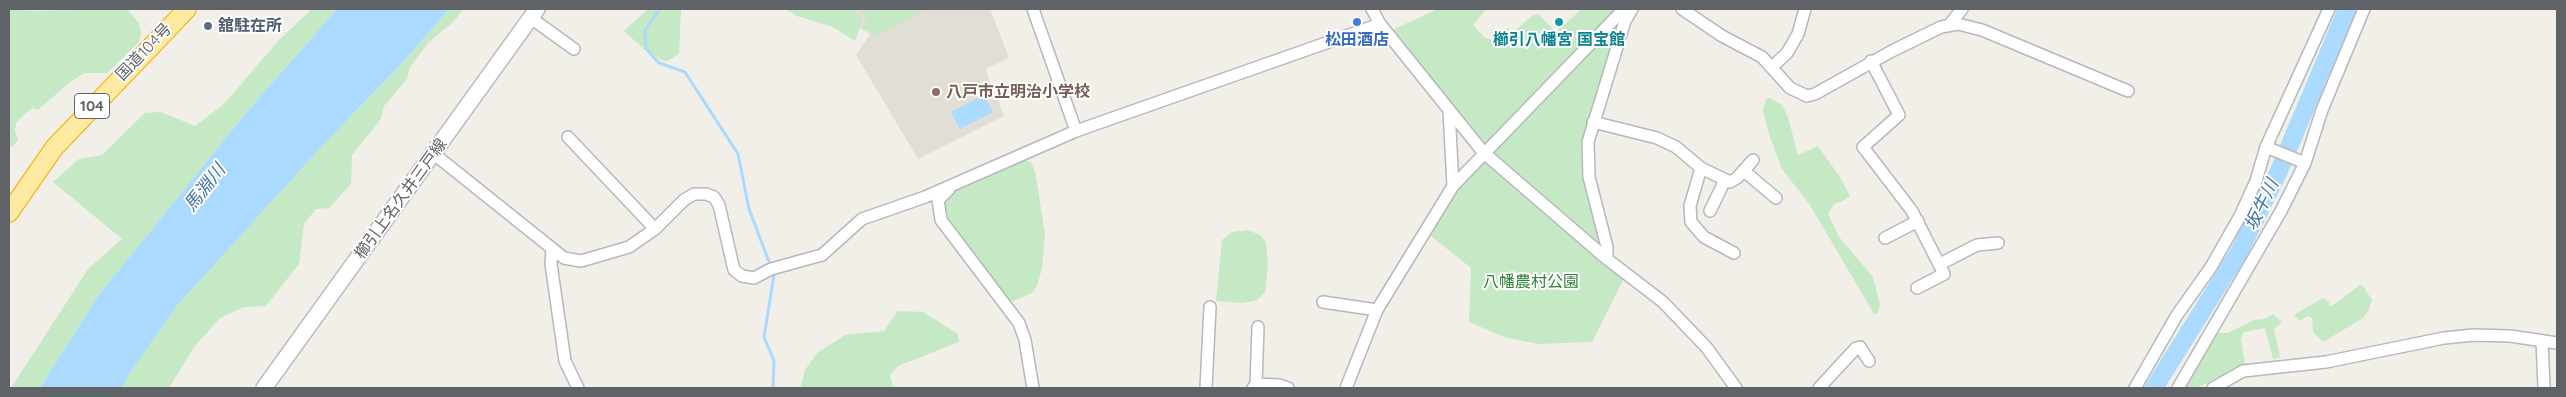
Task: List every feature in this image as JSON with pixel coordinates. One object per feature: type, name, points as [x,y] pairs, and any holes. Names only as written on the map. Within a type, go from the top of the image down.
[{"type":"highway","name":"国道104号","points":[[9,213],[54,148],[187,9]]},
{"type":"main road","name":"櫛引上名久井三戸線","points":[[264,388],[534,13]]},
{"type":"street","points":[[1033,9],[1076,131]]},
{"type":"street","points":[[1372,9],[1380,24],[1484,152],[1607,259],[1663,302],[1708,348],[1736,388]]},
{"type":"street","points":[[1346,388],[1377,310],[1453,186],[1624,9]]},
{"type":"street","points":[[1607,259],[1607,247],[1589,177],[1588,142],[1592,122],[1624,21],[1632,9]]},
{"type":"street","points":[[1682,9],[1722,36],[1762,57],[1790,88],[1807,96],[1815,94],[1871,62],[1950,24],[1962,9]]},
{"type":"street","points":[[1772,67],[1787,54],[1798,34],[1805,9]]},
{"type":"street","points":[[2135,388],[2177,315],[2211,267],[2240,216],[2329,9]]},
{"type":"street","points":[[2178,388],[2281,211],[2364,9]]},
{"type":"street","points":[[534,13],[574,49]]},
{"type":"street","points":[[434,154],[564,258],[581,261],[630,247],[655,229],[684,200],[694,194],[706,194],[714,197],[720,205],[734,270],[742,276],[754,278],[772,269],[822,254],[862,218],[954,184],[1076,131],[1380,24]]},
{"type":"street","points":[[1950,24],[1982,30],[2128,91]]},
{"type":"street","points":[[1871,62],[1900,115],[1863,147],[1918,221],[1944,274],[1917,288]]},
{"type":"street","points":[[1449,111],[1453,186]]},
{"type":"street","points":[[1592,122],[1657,138],[1676,147],[1701,168],[1725,180],[1734,181],[1753,160]]},
{"type":"street","points":[[568,137],[655,229]]},
{"type":"street","points":[[2270,148],[2301,161]]},
{"type":"street","points":[[1701,168],[1690,206],[1691,222],[1704,236],[1734,253]]},
{"type":"street","points":[[1744,171],[1776,198]]},
{"type":"street","points":[[1710,210],[1725,180]]},
{"type":"street","points":[[954,184],[938,200],[941,220],[1020,323],[1025,340],[1033,388]]},
{"type":"street","points":[[1885,238],[1918,221]]},
{"type":"street","points":[[1940,264],[1977,245],[1998,243]]},
{"type":"street","points":[[552,249],[551,264],[565,361],[578,388]]},
{"type":"street","points":[[1323,302],[1377,310]]},
{"type":"street","points":[[1206,388],[1210,307]]},
{"type":"street","points":[[1258,328],[1254,386],[1280,385],[1288,388]]},
{"type":"street","points":[[2213,388],[2244,371],[2326,362],[2444,338],[2473,335],[2557,343]]},
{"type":"street","points":[[2542,341],[2544,388]]},
{"type":"street","points":[[1819,388],[1856,348],[1860,348],[1868,361]]},
{"type":"shaded area","name":"八戸市立明治小学校","points":[[854,9],[990,9],[1009,58],[985,69],[1004,116],[918,159],[856,55],[870,34],[860,28],[863,18]]},
{"type":"green space","points":[[9,9],[32,11],[127,9],[139,23],[141,33],[139,42],[107,73],[84,73],[69,83],[38,110],[33,108],[27,112],[16,123],[15,131],[18,140],[12,147],[9,146]]},
{"type":"green space","points":[[312,9],[337,9],[246,113],[98,296],[40,388],[11,388],[88,269],[122,239],[53,182],[79,159],[102,155],[145,113],[161,112],[195,126],[224,104],[279,40]]},
{"type":"green space","points":[[449,9],[464,9],[452,23],[428,43],[410,67],[407,79],[384,106],[381,119],[352,155],[351,184],[329,208],[316,209],[304,224],[299,264],[266,306],[244,307],[220,318],[194,347],[169,388],[121,388],[176,307],[323,145],[403,62]]},
{"type":"green space","points":[[648,9],[681,9],[679,54],[667,61],[661,60],[646,51],[624,31]]},
{"type":"green space","points":[[785,9],[854,9],[863,18],[855,41],[833,27],[797,16]]},
{"type":"green space","points":[[859,9],[926,9],[878,36],[862,28],[867,18]]},
{"type":"green space","points":[[1438,9],[1486,9],[1473,25],[1485,38],[1493,40],[1507,29],[1515,31],[1533,15],[1538,14],[1556,32],[1582,9],[1630,9],[1581,146],[1583,180],[1601,242],[1593,240],[1494,157],[1392,30]]},
{"type":"green space","points":[[1770,98],[1782,105],[1788,117],[1798,155],[1818,146],[1840,177],[1850,196],[1834,204],[1828,214],[1839,237],[1873,277],[1880,305],[1877,314],[1874,314],[1810,205],[1782,169],[1763,111],[1766,99]]},
{"type":"green space","points":[[1025,160],[1031,162],[1035,171],[1045,234],[1042,268],[1037,286],[1032,293],[1011,302],[950,222],[943,205],[955,191]]},
{"type":"green space","name":"八幡農村公園","points":[[1485,160],[1624,278],[1592,342],[1538,344],[1504,337],[1469,322],[1471,268],[1431,236],[1454,194]]},
{"type":"green space","points":[[1248,230],[1260,235],[1266,242],[1268,265],[1265,292],[1257,300],[1243,303],[1216,301],[1222,240],[1232,232]]},
{"type":"green space","points":[[2360,285],[2363,286],[2372,300],[2369,310],[2363,318],[2323,342],[2313,332],[2312,318],[2307,316],[2300,321],[2294,315],[2323,298],[2329,301],[2329,306],[2333,305]]},
{"type":"green space","points":[[898,311],[923,312],[958,334],[959,342],[898,366],[890,375],[893,388],[800,388],[805,370],[817,353],[845,335],[884,331]]},
{"type":"green space","points":[[2273,314],[2282,322],[2274,329],[2280,357],[2273,359],[2265,328],[2244,332],[2241,339],[2245,364],[2197,388],[2185,388],[2214,336],[2218,333],[2228,333],[2254,320],[2264,319]]},
{"type":"water","name":"馬淵川","points":[[337,9],[449,9],[403,62],[323,145],[176,307],[121,388],[40,388],[98,296],[246,113]]},
{"type":"water","points":[[984,95],[993,112],[960,129],[951,112]]},
{"type":"waterway","points":[[660,9],[645,30],[646,49],[659,63],[685,72],[738,154],[749,209],[774,275],[764,337],[774,361],[773,388]]},
{"type":"waterway","name":"坂牛川","points":[[2154,388],[2239,252],[2279,171],[2347,9]]},
{"type":"place","name":"松田酒店","points":[[1357,22]]},
{"type":"place","name":"櫛引八幡宮 国宝館","points":[[1559,22]]},
{"type":"place","name":"舘駐在所","points":[[208,26]]},
{"type":"place","name":"八戸市立明治小学校","points":[[936,92]]}]
